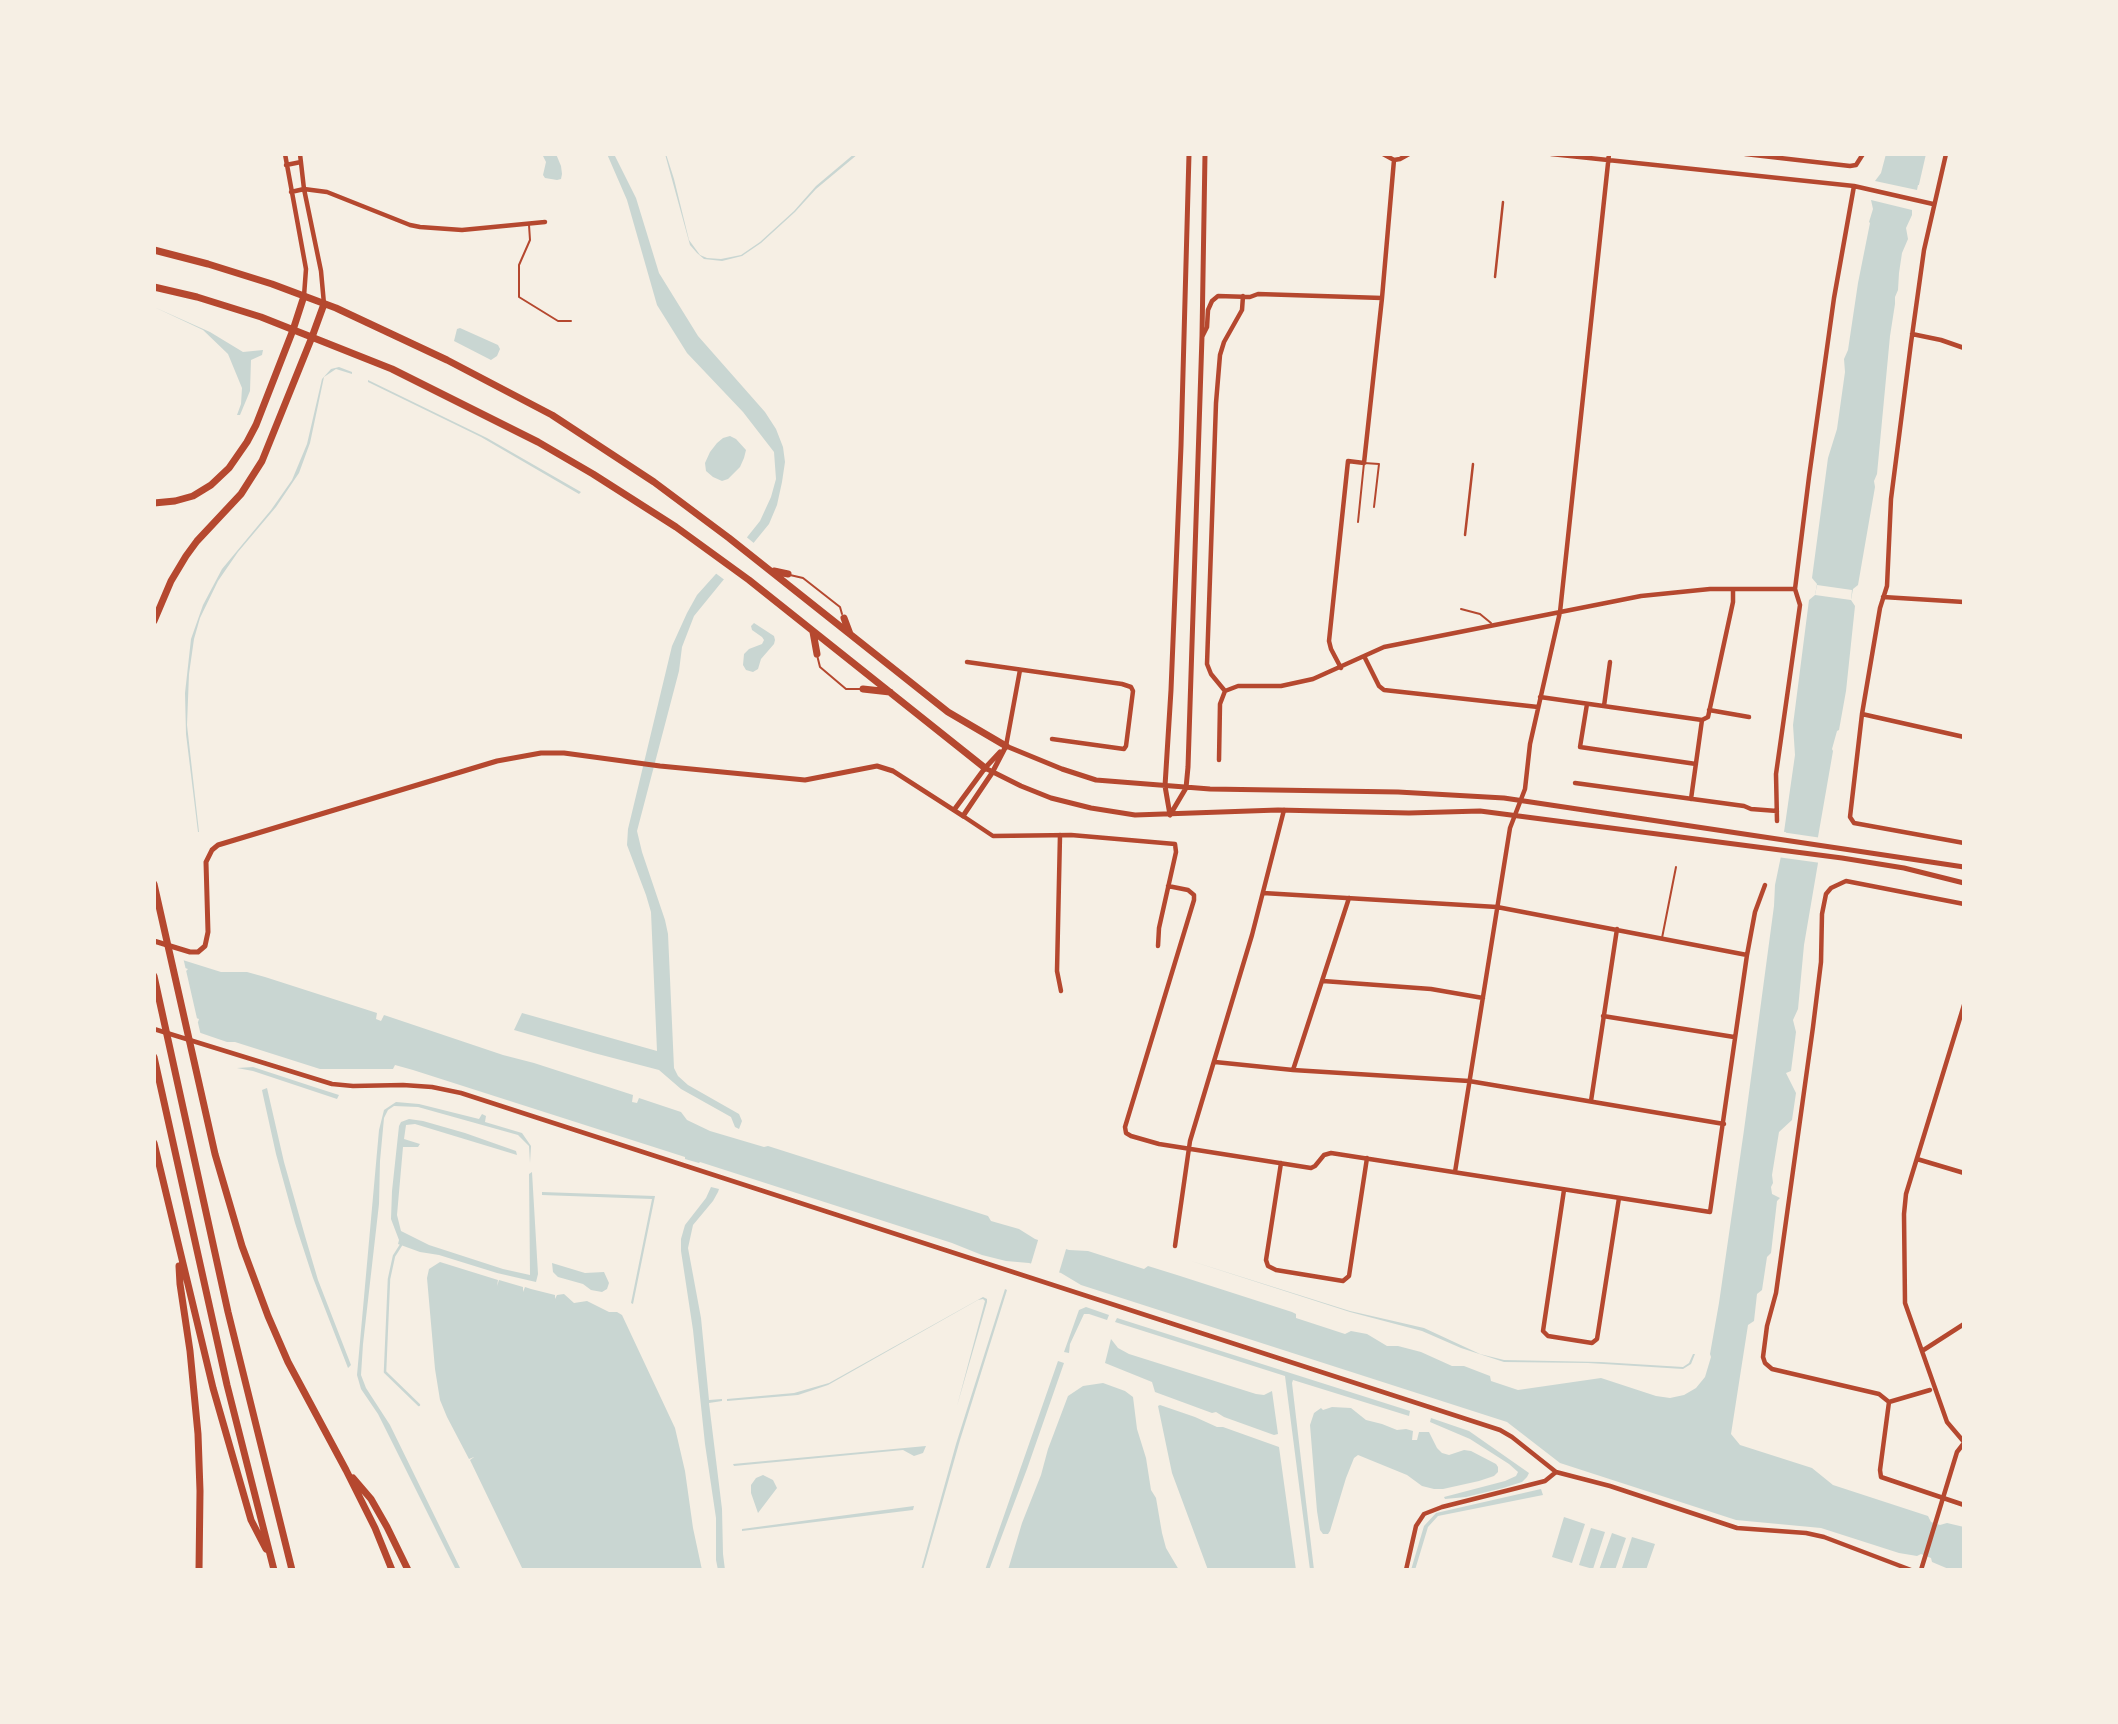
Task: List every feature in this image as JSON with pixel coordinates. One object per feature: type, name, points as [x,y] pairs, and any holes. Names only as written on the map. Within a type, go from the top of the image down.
[{"type":"highway","points":[[154,250],[208,264],[324,304],[447,360],[522,398],[608,450],[654,482],[729,538],[948,712],[1006,746]]},
{"type":"highway","points":[[154,287],[248,313],[312,337],[421,383],[538,442],[593,474],[715,555],[985,768]]},
{"type":"highway","points":[[154,503],[175,501],[193,495],[211,485],[229,468],[256,425],[304,296]]},
{"type":"highway","points":[[154,621],[168,587],[186,556],[241,494],[262,461],[324,304]]},
{"type":"highway","points":[[769,570],[788,574]]},
{"type":"highway","points":[[844,618],[850,634]]},
{"type":"highway","points":[[813,631],[817,654]]},
{"type":"highway","points":[[863,689],[890,692]]},
{"type":"highway","points":[[154,884],[215,1154],[242,1246],[288,1362],[346,1470],[375,1528],[392,1570]]},
{"type":"highway","points":[[154,976],[228,1312],[292,1570]]},
{"type":"highway","points":[[154,1057],[226,1385],[274,1570]]},
{"type":"highway","points":[[154,1143],[213,1388],[251,1520],[271,1558]]},
{"type":"highway","points":[[179,1252],[180,1284],[198,1434],[199,1570]]},
{"type":"highway","points":[[346,1470],[371,1499],[408,1570]]},
{"type":"main road","points":[[1170,815],[1165,786],[1181,446],[1189,154]]},
{"type":"main road","points":[[1170,815],[1186,788],[1202,336],[1205,154]]},
{"type":"main road","points":[[1006,746],[1062,769],[1096,779],[1186,788],[1398,792],[1520,800],[1964,867]]},
{"type":"main road","points":[[954,810],[985,768],[1006,746]]},
{"type":"main road","points":[[154,941],[190,952],[205,946],[208,932],[206,862],[212,850],[228,840],[485,764],[520,756],[564,753],[660,766],[805,780],[877,766],[893,771],[963,816],[992,773],[1006,746]]},
{"type":"main road","points":[[985,768],[1051,798],[1135,815],[1284,810],[1409,813],[1480,811],[1842,858],[1904,868],[1964,883]]},
{"type":"street","points":[[285,154],[306,269],[304,296]]},
{"type":"street","points":[[300,154],[304,189],[321,271],[324,304]]},
{"type":"street","points":[[1383,154],[1394,160],[1409,154]]},
{"type":"street","points":[[1552,154],[1609,157],[1854,186],[1933,204]]},
{"type":"street","points":[[1745,154],[1850,166],[1856,165],[1863,154]]},
{"type":"street","points":[[1946,154],[1924,250],[1891,499],[1887,586],[1862,714],[1850,817],[1854,823],[1964,844]]},
{"type":"street","points":[[1455,1172],[1510,828],[1526,783],[1530,746],[1560,612],[1609,157]]},
{"type":"street","points":[[1341,668],[1329,641],[1348,461],[1364,463],[1394,160]]},
{"type":"street","points":[[286,165],[301,162]]},
{"type":"street","points":[[1777,821],[1776,774],[1800,605],[1796,589],[1833,298],[1854,186]]},
{"type":"street","points":[[291,192],[304,189],[327,192],[421,227],[462,230],[545,222]]},
{"type":"street","points":[[1495,277],[1503,202]]},
{"type":"street","points":[[1202,336],[1207,327],[1208,310],[1218,296],[1250,297],[1258,294],[1382,298]]},
{"type":"street","points":[[1225,691],[1216,682],[1207,664],[1216,403],[1220,355],[1224,342],[1242,310],[1243,296]]},
{"type":"street","points":[[1912,334],[1964,348]]},
{"type":"street","points":[[1465,534],[1473,464]]},
{"type":"street","points":[[1219,760],[1220,704],[1225,691],[1238,685],[1292,684],[1341,668],[1384,647],[1641,596],[1733,589],[1796,589]]},
{"type":"street","points":[[1540,697],[1702,720],[1708,717],[1731,613],[1733,589]]},
{"type":"street","points":[[1883,597],[1964,602]]},
{"type":"street","points":[[1364,656],[1378,686],[1384,690],[1538,707]]},
{"type":"street","points":[[967,662],[1131,687],[1133,691],[1124,749],[1052,739]]},
{"type":"street","points":[[1604,706],[1610,662]]},
{"type":"street","points":[[1006,746],[1020,670]]},
{"type":"street","points":[[1587,704],[1580,747],[1696,764]]},
{"type":"street","points":[[1710,710],[1749,717]]},
{"type":"street","points":[[1862,714],[1964,737]]},
{"type":"street","points":[[1691,799],[1702,720]]},
{"type":"street","points":[[1575,783],[1777,811]]},
{"type":"street","points":[[1175,1246],[1192,1134],[1263,893],[1284,810]]},
{"type":"street","points":[[963,816],[993,836],[1060,835],[1172,842],[1176,852],[1159,928],[1158,946]]},
{"type":"street","points":[[1060,835],[1057,971],[1061,990]]},
{"type":"street","points":[[1889,1402],[1879,1394],[1772,1369],[1763,1357],[1767,1326],[1776,1293],[1812,1033],[1821,962],[1822,914],[1826,894],[1831,888],[1846,881],[1964,904]]},
{"type":"street","points":[[1168,886],[1188,890],[1194,895],[1194,900],[1125,1127],[1126,1133],[1159,1144],[1311,1168],[1324,1155],[1331,1153],[1710,1212],[1747,955],[1755,912],[1765,885]]},
{"type":"street","points":[[1263,893],[1497,907],[1747,955]]},
{"type":"street","points":[[1293,1070],[1349,898]]},
{"type":"street","points":[[1591,1101],[1617,929]]},
{"type":"street","points":[[1322,981],[1431,989],[1483,998]]},
{"type":"street","points":[[1922,1570],[1957,1452],[1964,1443],[1947,1422],[1905,1303],[1904,1214],[1906,1194],[1964,1005]]},
{"type":"street","points":[[1603,1016],[1734,1037]]},
{"type":"street","points":[[154,1029],[332,1084],[432,1087],[461,1093],[1500,1430],[1556,1472],[1610,1486],[1737,1528],[1806,1533],[1824,1537],[1911,1570]]},
{"type":"street","points":[[1215,1062],[1469,1082],[1724,1124]]},
{"type":"street","points":[[1282,1163],[1266,1260],[1268,1266],[1276,1270],[1343,1281],[1349,1276],[1367,1158]]},
{"type":"street","points":[[1917,1159],[1964,1173]]},
{"type":"street","points":[[1564,1190],[1542,1331],[1548,1336],[1592,1343],[1597,1339],[1619,1198]]},
{"type":"street","points":[[1922,1351],[1964,1324]]},
{"type":"street","points":[[1889,1402],[1930,1390]]},
{"type":"street","points":[[1889,1402],[1881,1477],[1964,1505]]},
{"type":"street","points":[[1406,1570],[1416,1526],[1424,1514],[1545,1481],[1556,1472]]},
{"type":"lane","points":[[528,224],[530,240],[519,265],[519,298],[558,321],[571,321]]},
{"type":"lane","points":[[1358,522],[1364,463],[1379,464],[1374,508]]},
{"type":"lane","points":[[788,574],[803,578],[840,607],[844,618]]},
{"type":"lane","points":[[1461,609],[1480,614],[1492,624]]},
{"type":"lane","points":[[817,654],[820,667],[846,689],[863,689]]},
{"type":"lane","points":[[1662,938],[1676,867]]},
{"type":"shaded area","points":[[542,154],[556,154],[561,166],[561,179],[545,178],[543,175],[546,162]]},
{"type":"shaded area","points":[[607,154],[614,154],[636,198],[659,273],[698,336],[765,412],[783,447],[785,462],[782,482],[769,524],[694,616],[682,647],[679,671],[637,831],[668,934],[674,1068],[688,1085],[739,1114],[742,1121],[739,1129],[735,1127],[731,1117],[681,1089],[659,1070],[514,1030],[522,1013],[657,1051],[651,912],[627,845],[628,829],[672,646],[697,595],[760,521],[776,479],[774,452],[743,412],[687,353],[657,305],[627,200]]},
{"type":"shaded area","points":[[665,154],[689,240],[700,255],[721,259],[741,255],[760,242],[794,211],[816,186],[854,154],[858,154],[816,189],[795,212],[761,243],[742,256],[722,261],[704,259],[697,253],[690,245]]},
{"type":"shaded area","points":[[1886,154],[1926,154],[1912,215],[1906,228],[1908,239],[1902,253],[1895,297],[1877,474],[1858,585],[1853,589],[1851,600],[1855,606],[1846,691],[1839,730],[1832,749],[1818,837],[1818,863],[1804,945],[1798,1009],[1793,1020],[1796,1032],[1791,1071],[1786,1073],[1796,1093],[1792,1120],[1779,1132],[1771,1187],[1772,1194],[1780,1198],[1777,1201],[1771,1253],[1767,1257],[1762,1290],[1757,1294],[1754,1321],[1748,1325],[1731,1434],[1740,1445],[1812,1468],[1833,1485],[1928,1516],[1931,1522],[1940,1525],[1947,1523],[1964,1527],[1964,1570],[1951,1570],[1921,1554],[1917,1556],[1899,1553],[1821,1528],[1736,1520],[1560,1463],[1507,1422],[1081,1285],[1061,1273],[1029,1263],[982,1255],[952,1243],[413,1070],[395,1065],[393,1069],[320,1069],[154,1017],[198,1022],[199,1019],[154,1004],[188,969],[154,958],[154,951],[221,972],[247,972],[265,977],[377,1013],[376,1019],[381,1021],[384,1015],[534,1063],[633,1095],[632,1102],[637,1103],[639,1098],[681,1112],[687,1120],[710,1131],[768,1146],[988,1216],[991,1221],[1019,1229],[1035,1239],[1069,1250],[1088,1251],[1144,1269],[1148,1266],[1292,1312],[1296,1314],[1296,1318],[1345,1334],[1351,1331],[1367,1334],[1387,1346],[1421,1352],[1452,1366],[1464,1366],[1490,1376],[1491,1381],[1518,1390],[1601,1378],[1656,1396],[1670,1398],[1684,1395],[1696,1388],[1705,1377],[1711,1357],[1744,1130],[1775,885],[1786,832],[1795,755],[1793,725],[1809,600],[1815,595],[1817,584],[1812,578],[1828,458],[1837,429],[1845,372],[1844,359],[1848,350],[1873,209],[1871,200]]},
{"type":"shaded area","points":[[154,307],[210,332],[243,352],[263,350],[262,355],[251,360],[250,391],[240,415],[237,415],[242,388],[228,354],[203,330]]},
{"type":"shaded area","points":[[457,329],[498,345],[500,349],[497,356],[491,360],[454,341]]},
{"type":"shaded area","points":[[339,367],[352,374],[336,369],[324,377],[310,443],[299,473],[218,581],[200,618],[189,674],[187,725],[198,832],[186,734],[185,693],[191,639],[203,605],[222,569],[292,480],[307,444],[322,379],[331,369]]},
{"type":"shaded area","points":[[368,380],[487,438],[581,492],[579,494],[481,437]]},
{"type":"shaded area","points":[[730,436],[746,450],[740,467],[728,479],[722,481],[706,471],[705,463],[717,443]]},
{"type":"shaded area","points":[[754,623],[774,636],[775,640],[761,659],[758,669],[753,672],[746,670],[743,665],[744,654],[762,644],[764,640],[752,630]]},
{"type":"shaded area","points":[[253,1067],[339,1095],[337,1099],[237,1068]]},
{"type":"shaded area","points":[[267,1088],[305,1236],[318,1280],[351,1365],[348,1368],[295,1223],[263,1095],[262,1090]]},
{"type":"shaded area","points":[[396,1102],[419,1104],[479,1119],[482,1114],[486,1116],[485,1122],[522,1133],[531,1146],[530,1163],[529,1146],[518,1135],[418,1107],[394,1106],[384,1118],[379,1204],[361,1375],[366,1388],[390,1425],[461,1570],[456,1570],[378,1414],[361,1389],[357,1375],[379,1130],[384,1110]]},
{"type":"shaded area","points":[[409,1119],[465,1133],[516,1151],[517,1155],[415,1124],[406,1125],[404,1139],[420,1144],[418,1147],[403,1147],[397,1215],[401,1231],[429,1245],[530,1275],[529,1174],[532,1172],[538,1274],[536,1282],[398,1244],[391,1219],[392,1191],[399,1126],[401,1122]]},
{"type":"shaded area","points":[[711,1187],[719,1189],[718,1192],[693,1225],[688,1248],[701,1318],[709,1400],[722,1399],[709,1403],[722,1509],[725,1570],[718,1570],[716,1560],[716,1518],[681,1251],[685,1225]]},
{"type":"shaded area","points":[[542,1192],[655,1196],[633,1304],[631,1303],[652,1199],[542,1195]]},
{"type":"shaded area","points":[[1188,1260],[1350,1311],[1424,1328],[1480,1354],[1504,1360],[1601,1362],[1683,1367],[1695,1354],[1691,1364],[1683,1369],[1588,1363],[1504,1362],[1461,1348],[1422,1331],[1350,1312]]},
{"type":"shaded area","points":[[440,1262],[498,1280],[497,1286],[499,1280],[523,1287],[523,1292],[525,1287],[555,1295],[555,1299],[557,1295],[564,1294],[574,1303],[587,1301],[622,1315],[675,1428],[702,1570],[523,1570],[470,1460],[474,1457],[469,1459],[440,1400],[427,1278],[429,1269]]},
{"type":"shaded area","points":[[552,1263],[585,1273],[604,1272],[609,1283],[607,1289],[602,1292],[591,1290],[583,1284],[558,1277],[553,1272]]},
{"type":"shaded area","points":[[1005,1289],[1007,1290],[921,1570],[956,1444]]},
{"type":"shaded area","points":[[983,1297],[987,1302],[957,1406],[985,1301],[983,1299],[828,1385],[798,1395],[727,1401],[794,1393],[829,1383]]},
{"type":"shaded area","points":[[1086,1307],[1109,1315],[1107,1320],[1084,1314],[1070,1344],[1069,1353],[1064,1352],[1079,1310]]},
{"type":"shaded area","points":[[1117,1318],[1410,1411],[1409,1416],[1293,1380],[1314,1570],[1310,1570],[1285,1376],[1115,1322]]},
{"type":"shaded area","points":[[1111,1339],[1118,1348],[1129,1354],[1256,1394],[1264,1395],[1272,1391],[1278,1434],[1274,1435],[1155,1392],[1152,1382],[1105,1363]]},
{"type":"shaded area","points":[[1058,1361],[1064,1363],[1027,1469],[989,1570],[985,1570]]},
{"type":"shaded area","points":[[1103,1383],[1133,1397],[1137,1429],[1146,1458],[1151,1490],[1156,1498],[1162,1533],[1166,1548],[1179,1570],[1008,1570],[1068,1396],[1083,1386]]},
{"type":"shaded area","points":[[1158,1406],[1279,1447],[1296,1570],[1208,1570],[1172,1473]]},
{"type":"shaded area","points":[[1332,1407],[1351,1408],[1366,1420],[1397,1430],[1413,1431],[1412,1440],[1417,1440],[1419,1432],[1429,1432],[1442,1453],[1449,1455],[1464,1450],[1471,1451],[1496,1464],[1498,1472],[1479,1481],[1434,1489],[1422,1486],[1407,1475],[1358,1455],[1354,1458],[1346,1478],[1330,1531],[1323,1534],[1317,1511],[1310,1425],[1314,1413],[1321,1408],[1323,1410]]},
{"type":"shaded area","points":[[1431,1418],[1469,1431],[1529,1473],[1527,1477],[1522,1482],[1503,1488],[1445,1499],[1444,1497],[1505,1481],[1516,1476],[1518,1472],[1470,1439],[1430,1422]]},
{"type":"shaded area","points":[[926,1446],[923,1453],[914,1456],[903,1450],[733,1464]]},
{"type":"shaded area","points":[[763,1475],[773,1480],[777,1488],[758,1513],[751,1485],[756,1478]]},
{"type":"shaded area","points":[[1541,1489],[1543,1495],[1438,1516],[1428,1527],[1415,1570],[1411,1570],[1424,1526],[1436,1513]]},
{"type":"shaded area","points":[[914,1506],[913,1510],[742,1531],[742,1529]]},
{"type":"shaded area","points":[[1564,1517],[1585,1524],[1572,1563],[1552,1557]]},
{"type":"shaded area","points":[[1591,1528],[1605,1532],[1593,1569],[1579,1565]]},
{"type":"shaded area","points":[[1612,1533],[1626,1538],[1615,1570],[1599,1570]]},
{"type":"shaded area","points":[[1632,1537],[1655,1544],[1646,1570],[1622,1568]]},
{"type":"pier","points":[[1873,178],[1875,181],[1917,190],[1918,185],[1922,185],[1916,216],[1912,215],[1912,210],[1871,200],[1868,202]]},
{"type":"pier","points":[[744,535],[755,544],[726,581],[714,572]]},
{"type":"pier","points":[[1817,585],[1852,590],[1851,600],[1815,595]]},
{"type":"pier","points":[[1781,832],[1822,838],[1821,863],[1777,857],[1780,852]]},
{"type":"pier","points":[[154,947],[183,957],[201,1036],[154,1020]]},
{"type":"pier","points":[[1039,1237],[1067,1246],[1058,1276],[1030,1267]]},
{"type":"waterway","points":[[401,1245],[394,1256],[389,1279],[385,1372],[419,1405]]}]
